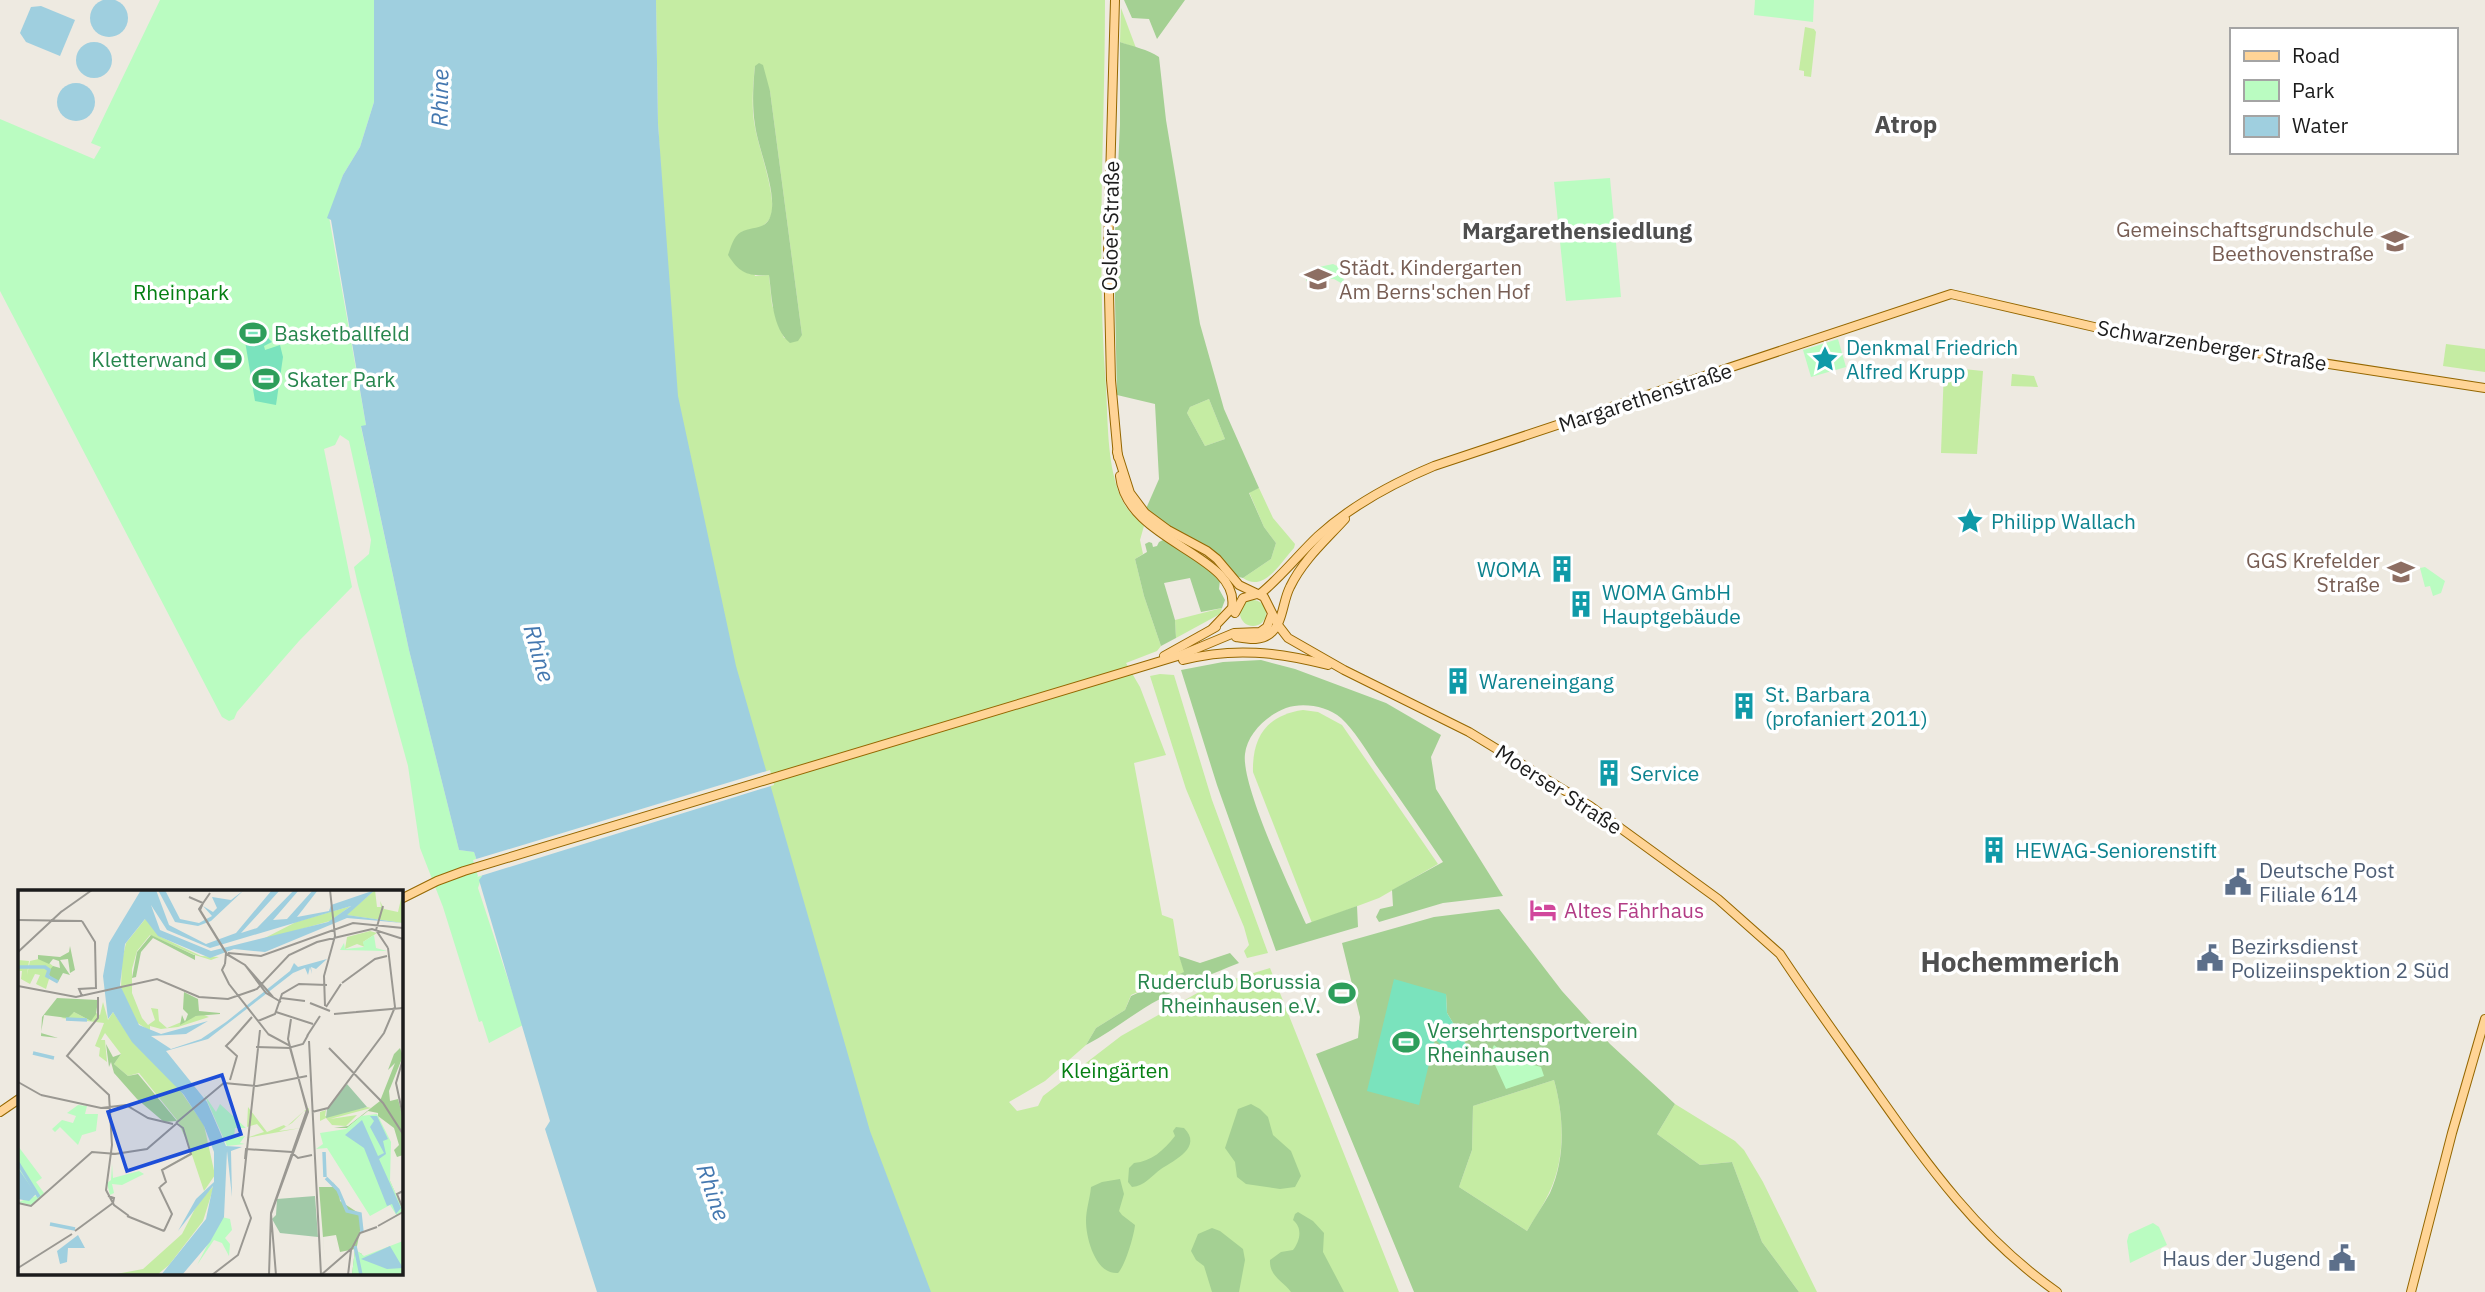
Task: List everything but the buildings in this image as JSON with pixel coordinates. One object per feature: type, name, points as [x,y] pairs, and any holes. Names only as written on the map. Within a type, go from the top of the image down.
[{"type":"main road","name":"Osloer Straße","points":[[1115,0],[1108,252],[1111,380],[1121,487],[1134,511],[1148,526],[1206,562],[1233,595],[1232,608],[1213,628]]},
{"type":"main road","name":"Schwarzenberger Straße","points":[[1941,296],[1961,295],[2133,337],[2166,339],[2485,388]]},
{"type":"main road","name":"Margarethenstraße","points":[[1213,628],[1229,620],[1243,598],[1260,594],[1319,536],[1368,497],[1388,486],[1434,466],[1739,366],[1941,296]]},
{"type":"main road","name":"Osloer Straße","points":[[1117,452],[1130,493],[1145,513],[1168,530],[1207,551],[1239,585],[1260,594]]},
{"type":"main road","name":"Margarethenstraße","points":[[1278,625],[1284,599],[1307,559],[1354,509]]},
{"type":"main road","points":[[1224,636],[1254,640],[1266,636],[1278,625],[1267,600],[1260,594]]},
{"type":"main road","points":[[402,898],[464,871],[543,846],[1188,653],[1234,632],[1260,632],[1271,622],[1272,613]]},
{"type":"main road","name":"Moerser Straße","points":[[1278,625],[1288,638],[1299,646],[1469,732],[1590,806],[1718,899],[1757,934],[1800,984],[1938,1180],[1979,1227],[2057,1292]]},
{"type":"main road","points":[[1149,664],[1213,628]]},
{"type":"main road","name":"Moerser Straße","points":[[1149,664],[1170,663],[1217,653],[1254,651],[1283,654],[1344,670]]},
{"type":"main road","points":[[2411,1292],[2485,1019]]},
{"type":"main road","points":[[1,1110],[18,1100]]},
{"type":"green space","name":"Rheinpark","points":[[160,0],[374,0],[374,102],[360,147],[343,175],[329,217],[366,425],[361,427],[409,650],[459,850],[474,852],[482,876],[478,888],[523,1025],[489,1043],[482,1021],[479,1022],[443,907],[420,848],[408,766],[358,585],[354,567],[369,554],[371,540],[349,441],[340,435],[335,445],[324,449],[352,587],[299,641],[237,712],[234,719],[229,721],[222,717],[0,291],[0,119],[94,159],[101,147],[91,143]]},
{"type":"green space","name":"Kleingärten","points":[[656,0],[1105,0],[1102,291],[1109,441],[1112,468],[1121,498],[1144,526],[1140,540],[1143,554],[1135,559],[1161,646],[1157,651],[1126,663],[1140,687],[1166,755],[1134,763],[1162,915],[1173,919],[1179,956],[1185,972],[1131,995],[1125,1010],[1096,1028],[1086,1045],[1045,1081],[1009,1102],[1017,1111],[1038,1106],[1043,1096],[1121,1036],[1208,987],[1270,968],[1399,1292],[923,1292],[858,1120],[734,681],[675,412],[658,123]],"holes":[[[755,66],[770,91],[802,335],[784,338],[772,305],[769,275],[755,276],[741,232],[764,225],[772,210],[770,187],[754,120]]]},
{"type":"green space","points":[[1124,0],[1185,0],[1157,39],[1149,19],[1132,18]]},
{"type":"green space","points":[[1755,0],[1814,0],[1813,22],[1754,15]]},
{"type":"green space","points":[[1121,8],[1136,48],[1120,42]]},
{"type":"green space","points":[[1805,27],[1816,32],[1811,77],[1804,76],[1804,71],[1799,70]]},
{"type":"green space","points":[[1120,42],[1159,57],[1166,120],[1200,324],[1224,409],[1259,488],[1249,493],[1264,527],[1276,543],[1271,559],[1243,578],[1235,576],[1219,557],[1168,529],[1145,511],[1159,479],[1155,404],[1117,395],[1114,253],[1120,125]],"holes":[[[1209,399],[1225,439],[1205,446],[1187,413],[1190,407]]]},
{"type":"green space","points":[[759,63],[763,65],[770,91],[802,335],[798,341],[790,343],[776,321],[769,275],[745,272],[728,255],[738,234],[763,226],[771,214],[771,194],[753,110],[755,66]]},
{"type":"green space","points":[[1610,178],[1621,297],[1566,301],[1554,182]]},
{"type":"green space","points":[[1333,264],[1339,267],[1344,280],[1341,283],[1334,279],[1316,278],[1314,284],[1308,283],[1306,280],[1310,269]]},
{"type":"green space","name":"Skater Park","points":[[251,321],[272,342],[264,346],[265,350],[280,345],[283,357],[276,405],[255,401],[242,323]]},
{"type":"green space","points":[[1838,339],[1846,367],[1811,377],[1803,350]]},
{"type":"green space","points":[[2446,344],[2485,349],[2485,372],[2443,366]]},
{"type":"green space","points":[[1944,367],[1983,371],[1977,454],[1941,453]]},
{"type":"green space","points":[[2012,374],[2034,376],[2038,387],[2011,386]]},
{"type":"green space","points":[[1209,399],[1225,439],[1205,446],[1187,413],[1190,407]]},
{"type":"green space","points":[[1259,488],[1273,518],[1295,544],[1272,574],[1258,582],[1251,582],[1243,578],[1271,559],[1276,543],[1264,527],[1249,492]]},
{"type":"green space","points":[[1165,539],[1205,564],[1220,580],[1219,589],[1225,600],[1222,608],[1201,612],[1190,578],[1164,583],[1175,620],[1176,638],[1161,646],[1135,559],[1147,552],[1145,544],[1149,542],[1153,547],[1157,546]]},
{"type":"green space","points":[[2425,567],[2445,581],[2441,593],[2433,596],[2430,586],[2425,587],[2420,568]]},
{"type":"green space","points":[[1253,600],[1262,604],[1266,613],[1262,622],[1253,626],[1244,622],[1240,613],[1244,604]]},
{"type":"green space","points":[[1222,608],[1220,614],[1176,638],[1175,620]]},
{"type":"green space","points":[[1261,660],[1295,669],[1386,703],[1441,735],[1431,757],[1436,789],[1503,896],[1443,903],[1379,922],[1376,917],[1380,909],[1393,906],[1392,890],[1443,862],[1346,723],[1322,708],[1293,706],[1265,720],[1250,739],[1245,754],[1251,789],[1268,838],[1306,924],[1357,906],[1358,927],[1276,951],[1217,785],[1181,670],[1223,662]]},
{"type":"green space","points":[[1174,675],[1212,800],[1268,953],[1247,958],[1244,951],[1249,945],[1244,927],[1186,789],[1150,676]]},
{"type":"green space","points":[[1303,710],[1318,712],[1342,725],[1438,864],[1379,898],[1312,923],[1253,772],[1255,748],[1264,730],[1280,717]]},
{"type":"green space","points":[[1499,909],[1562,991],[1610,1044],[1675,1104],[1657,1134],[1700,1165],[1732,1162],[1762,1242],[1799,1292],[1414,1292],[1316,1054],[1358,1038],[1360,1017],[1342,943],[1434,917]],"holes":[[[1446,994],[1447,1013],[1467,1046],[1452,1056],[1435,1038]],[[1554,1080],[1562,1137],[1559,1166],[1550,1193],[1527,1231],[1459,1187],[1472,1150],[1473,1106]]]},
{"type":"green space","points":[[1230,953],[1239,963],[1169,994],[1086,1045],[1096,1028],[1125,1010],[1131,996],[1184,972],[1179,956],[1200,963]]},
{"type":"green space","name":"Versehrtensportverein Rheinhausen","points":[[1394,979],[1446,994],[1447,1013],[1467,1046],[1452,1056],[1435,1039],[1419,1105],[1367,1091]]},
{"type":"green space","points":[[1494,1045],[1510,1058],[1541,1067],[1544,1076],[1506,1089],[1490,1054]]},
{"type":"green space","points":[[1554,1080],[1560,1108],[1561,1151],[1555,1180],[1527,1231],[1459,1187],[1472,1150],[1473,1106]]},
{"type":"green space","points":[[1251,1104],[1268,1117],[1273,1135],[1291,1151],[1301,1176],[1295,1187],[1280,1189],[1246,1184],[1237,1177],[1235,1162],[1225,1148],[1238,1109]]},
{"type":"green space","points":[[1675,1104],[1735,1141],[1744,1150],[1763,1182],[1817,1292],[1799,1292],[1762,1242],[1732,1162],[1700,1165],[1657,1134]]},
{"type":"green space","points":[[1176,1127],[1184,1128],[1189,1135],[1189,1147],[1144,1183],[1132,1187],[1128,1182],[1129,1168],[1134,1163],[1152,1158],[1162,1151],[1175,1136],[1173,1131]]},
{"type":"green space","points":[[1120,1179],[1124,1194],[1119,1211],[1135,1225],[1129,1250],[1118,1273],[1110,1272],[1098,1262],[1090,1246],[1086,1221],[1091,1187]]},
{"type":"green space","points":[[1298,1212],[1313,1221],[1324,1233],[1323,1252],[1344,1292],[1291,1292],[1272,1270],[1270,1260],[1281,1252],[1293,1250],[1297,1243],[1299,1231],[1293,1220]]},
{"type":"green space","points":[[2153,1223],[2159,1227],[2167,1245],[2130,1263],[2127,1241],[2129,1234]]},
{"type":"green space","points":[[1212,1228],[1243,1249],[1245,1260],[1239,1292],[1212,1292],[1204,1266],[1196,1260],[1191,1251],[1198,1234]]},
{"type":"water","points":[[109,-1],[123,4],[128,18],[123,32],[109,37],[95,32],[90,18],[95,4]]},
{"type":"water","name":"Rhine","points":[[374,0],[656,0],[658,123],[678,396],[736,666],[870,1131],[931,1292],[597,1292],[545,1129],[550,1121],[479,880],[482,876],[474,852],[459,850],[409,650],[361,426],[366,425],[331,220],[327,218],[343,175],[360,147],[374,102]]},
{"type":"water","points":[[41,6],[75,20],[60,56],[26,42],[20,33],[31,7]]},
{"type":"water","points":[[94,42],[107,47],[112,60],[107,73],[94,78],[81,73],[76,60],[81,47]]},
{"type":"water","points":[[76,83],[89,89],[95,102],[89,115],[76,121],[63,115],[57,102],[63,89]]},
{"type":"pier","points":[[770,770],[774,785],[477,877],[473,860]]},
{"type":"place","name":"Gemeinschaftsgrundschule Beethovenstraße","points":[[2395,241]]},
{"type":"place","name":"Städt. Kindergarten Am Berns'schen Hof","points":[[1318,279]]},
{"type":"place","name":"Basketballfeld","points":[[253,333]]},
{"type":"place","name":"Kletterwand","points":[[228,359]]},
{"type":"place","name":"Denkmal Friedrich Alfred Krupp","points":[[1825,359]]},
{"type":"place","name":"Skater Park","points":[[266,379]]},
{"type":"place","name":"Philipp Wallach","points":[[1970,521]]},
{"type":"place","name":"WOMA","points":[[1562,569]]},
{"type":"place","name":"GGS Krefelder Straße","points":[[2401,572]]},
{"type":"place","name":"WOMA GmbH Hauptgebäude","points":[[1581,604]]},
{"type":"place","name":"Wareneingang","points":[[1458,681]]},
{"type":"place","name":"St. Barbara (profaniert 2011)","points":[[1744,706]]},
{"type":"place","name":"Service","points":[[1609,773]]},
{"type":"place","name":"HEWAG-Seniorenstift","points":[[1994,850]]},
{"type":"place","name":"Deutsche Post Filiale 614","points":[[2238,882]]},
{"type":"place","name":"Altes Fährhaus","points":[[1543,910]]},
{"type":"place","name":"Bezirksdienst Polizeiinspektion 2 Süd","points":[[2210,958]]},
{"type":"place","name":"Ruderclub Borussia Rheinhausen e.V.","points":[[1342,993]]},
{"type":"place","name":"Versehrtensportverein Rheinhausen","points":[[1406,1042]]},
{"type":"place","name":"Haus der Jugend","points":[[2342,1258]]},
{"type":"district","name":"Atrop","points":[[1906,124]]},
{"type":"district","name":"Margarethensiedlung","points":[[1577,230]]},
{"type":"district","name":"Hochemmerich","points":[[2020,961]]}]
